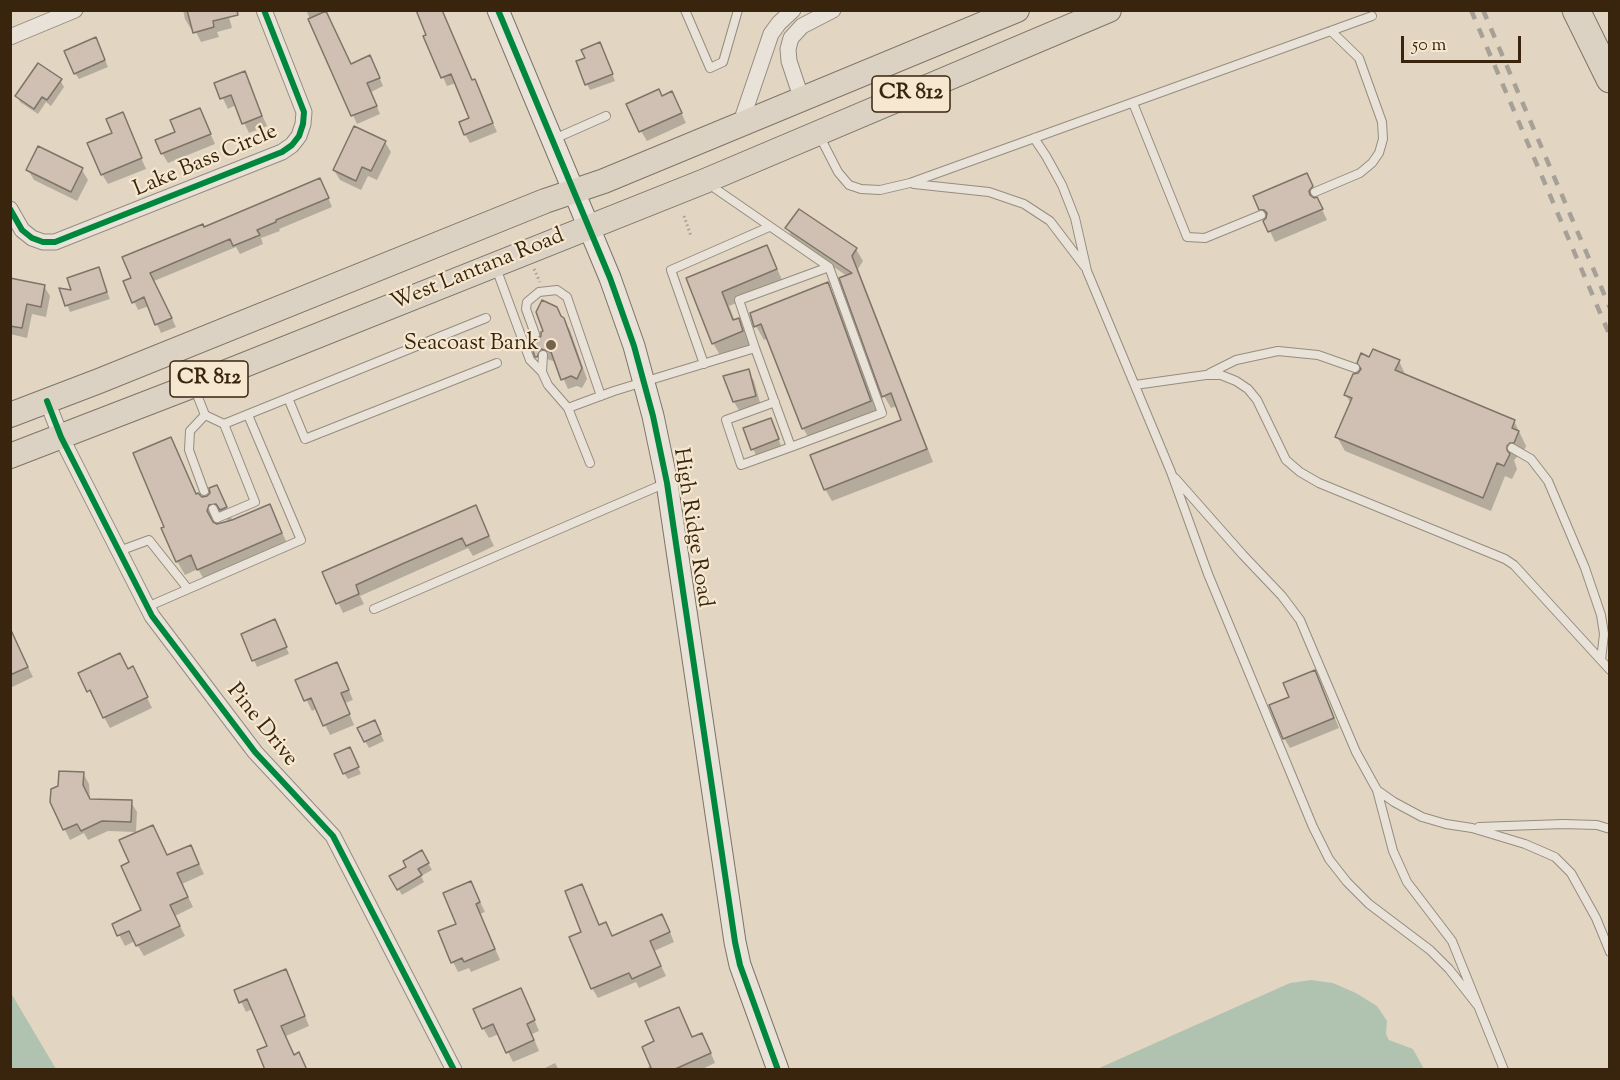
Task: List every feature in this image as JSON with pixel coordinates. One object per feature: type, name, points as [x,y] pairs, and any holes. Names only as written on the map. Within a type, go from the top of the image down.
[{"type":"highway","points":[[1576,10],[1610,79]]},
{"type":"main road","name":"West Lantana Road","points":[[10,415],[604,181],[1017,10]]},
{"type":"main road","name":"West Lantana Road","points":[[10,456],[705,181],[1109,10]]},
{"type":"main road","points":[[802,100],[818,134]]},
{"type":"street","points":[[10,37],[75,10]]},
{"type":"street","name":"Lake Bass Circle","points":[[10,209],[22,230],[32,238],[43,242],[55,242],[282,152],[292,145],[301,130],[304,112],[264,10]]},
{"type":"street","name":"High Ridge Road","points":[[498,10],[610,278],[653,416],[667,483],[735,942],[740,965],[778,1070]]},
{"type":"street","points":[[741,125],[771,34],[793,10]]},
{"type":"street","points":[[802,100],[789,61],[788,49],[791,38],[802,26],[833,10]]},
{"type":"street","name":"Pine Drive","points":[[47,401],[61,437],[152,616],[255,752],[333,836],[454,1070]]},
{"type":"lane","points":[[685,10],[710,68],[723,62],[738,10]]},
{"type":"lane","points":[[818,134],[838,172],[849,185],[861,189],[880,190],[910,183],[1372,16]]},
{"type":"lane","points":[[1315,192],[1360,173],[1375,158],[1383,139],[1382,122],[1359,58],[1331,30]]},
{"type":"lane","points":[[1133,103],[1187,237],[1205,238],[1261,215]]},
{"type":"lane","points":[[553,139],[606,116]]},
{"type":"lane","points":[[1034,138],[1047,156],[1076,218],[1087,271],[1171,472],[1208,574],[1313,827],[1329,859],[1347,882],[1369,904],[1430,950],[1449,969],[1478,1006]]},
{"type":"lane","points":[[705,181],[829,267],[882,413],[741,465],[726,420],[775,402]]},
{"type":"lane","points":[[910,183],[989,192],[1024,204],[1050,221],[1087,271]]},
{"type":"lane","points":[[704,364],[671,270],[769,227]]},
{"type":"lane","points":[[494,264],[530,360],[542,372],[548,385],[568,408],[590,463]]},
{"type":"lane","points":[[790,447],[739,300],[829,267]]},
{"type":"lane","points":[[535,334],[526,309],[527,302],[539,292],[557,290],[567,297],[601,396]]},
{"type":"lane","points":[[224,424],[486,318]]},
{"type":"lane","points":[[568,408],[755,348]]},
{"type":"lane","points":[[1206,375],[1236,360],[1278,351],[1318,355],[1355,368]]},
{"type":"lane","points":[[542,372],[543,355]]},
{"type":"lane","points":[[288,398],[305,439],[497,363]]},
{"type":"lane","points":[[1135,386],[1206,375],[1221,375],[1236,381],[1248,389],[1257,400],[1286,460],[1300,472],[1319,483],[1505,559],[1514,565],[1610,670]]},
{"type":"lane","points":[[194,385],[205,415],[224,424],[255,502],[217,518],[213,509]]},
{"type":"lane","points":[[204,490],[189,450],[190,431],[205,415]]},
{"type":"lane","points":[[147,607],[301,540],[248,415]]},
{"type":"lane","points":[[1512,448],[1531,459],[1548,481],[1601,615],[1604,634],[1601,660]]},
{"type":"lane","points":[[1171,472],[1282,596],[1300,620],[1356,752],[1377,790],[1393,850],[1407,882],[1452,941],[1504,1070]]},
{"type":"lane","points":[[374,609],[667,483]]},
{"type":"lane","points":[[119,552],[149,540],[188,589]]},
{"type":"lane","points":[[1377,790],[1422,817],[1472,828],[1525,844],[1554,857],[1571,873],[1596,918],[1610,952]]},
{"type":"lane","points":[[1472,828],[1563,824],[1598,825],[1610,829]]},
{"type":"path","points":[[684,216],[692,236]]},
{"type":"path","points":[[533,267],[541,284]]},
{"type":"shaded area","points":[[1311,980],[1333,983],[1377,1006],[1387,1021],[1386,1034],[1389,1040],[1413,1049],[1424,1069],[1097,1069],[1290,983]]},
{"type":"shaded area","points":[[11,993],[56,1069],[11,1069]]},
{"type":"building","points":[[187,10],[237,10],[238,15],[213,21],[214,27],[193,33]]},
{"type":"building","points":[[416,10],[442,10],[493,123],[464,135],[459,122],[469,118],[451,74],[441,78],[423,36],[426,35]]},
{"type":"building","points":[[326,11],[351,64],[370,55],[380,78],[367,83],[377,106],[351,116],[308,19]]},
{"type":"building","points":[[96,37],[105,60],[74,74],[64,51]]},
{"type":"building","points":[[600,42],[613,74],[585,85],[576,61],[585,58],[581,50]]},
{"type":"building","points":[[38,63],[62,79],[47,100],[42,97],[34,109],[15,96]]},
{"type":"building","points":[[245,71],[262,116],[242,124],[231,95],[220,99],[214,83]]},
{"type":"building","points":[[659,89],[662,96],[672,91],[682,113],[639,132],[626,104]]},
{"type":"building","points":[[200,108],[211,134],[161,154],[155,140],[175,132],[170,120]]},
{"type":"building","points":[[123,112],[142,158],[101,175],[87,143],[112,133],[106,119]]},
{"type":"building","points":[[354,126],[386,141],[371,171],[362,167],[356,181],[333,170]]},
{"type":"building","points":[[38,146],[83,168],[71,192],[26,170]]},
{"type":"building","points":[[1307,173],[1313,186],[1309,191],[1310,195],[1317,197],[1323,209],[1268,232],[1263,221],[1267,213],[1259,210],[1253,196]]},
{"type":"building","points":[[320,178],[329,198],[257,230],[260,235],[233,246],[230,239],[150,273],[172,318],[155,325],[144,297],[132,303],[123,281],[131,278],[122,257],[203,224],[204,227]]},
{"type":"building","points":[[799,209],[857,248],[852,256],[927,449],[824,490],[810,455],[901,420],[891,393],[882,397],[839,278],[852,273],[785,228]]},
{"type":"building","points":[[767,245],[777,269],[722,292],[733,320],[739,318],[743,331],[712,344],[686,278]]},
{"type":"building","points":[[99,267],[107,292],[65,306],[59,288],[71,290],[67,278]]},
{"type":"building","points":[[10,278],[45,285],[41,307],[27,304],[22,328],[10,326]]},
{"type":"building","points":[[828,282],[871,401],[802,429],[761,324],[754,327],[750,313]]},
{"type":"building","name":"Seacoast Bank","points":[[542,300],[557,307],[564,318],[582,368],[577,379],[571,376],[561,380],[551,352],[541,349],[535,357],[528,337],[538,339],[543,331],[536,312]]},
{"type":"building","points":[[1373,349],[1400,360],[1395,370],[1515,420],[1512,428],[1519,431],[1514,443],[1507,446],[1510,454],[1504,466],[1497,463],[1483,498],[1335,437],[1352,398],[1344,395],[1353,374],[1358,373],[1361,369],[1357,363],[1361,353],[1369,357]]},
{"type":"building","points":[[749,369],[756,396],[733,402],[723,376]]},
{"type":"building","points":[[771,418],[779,439],[751,450],[743,428]]},
{"type":"building","points":[[171,437],[196,494],[202,497],[207,496],[210,493],[209,488],[217,485],[227,507],[220,510],[216,504],[209,505],[207,511],[213,522],[217,524],[232,520],[270,504],[282,533],[197,570],[191,555],[176,562],[133,453]]},
{"type":"building","points":[[476,505],[489,536],[466,546],[462,538],[402,564],[356,585],[359,594],[336,604],[322,572]]},
{"type":"building","points":[[275,619],[287,647],[252,661],[241,634]]},
{"type":"building","points":[[10,628],[28,667],[10,675]]},
{"type":"building","points":[[120,653],[128,669],[133,666],[148,697],[103,718],[90,690],[87,692],[78,673]]},
{"type":"building","points":[[337,662],[349,690],[341,693],[350,714],[323,726],[311,698],[304,701],[295,680]]},
{"type":"building","points":[[1315,670],[1334,718],[1283,739],[1269,705],[1289,697],[1283,683]]},
{"type":"building","points":[[375,720],[381,734],[364,742],[357,728]]},
{"type":"building","points":[[350,747],[359,767],[343,774],[334,754]]},
{"type":"building","points":[[59,771],[84,772],[83,785],[90,799],[132,800],[131,822],[102,821],[81,831],[77,824],[63,830],[50,802],[51,789],[58,786]]},
{"type":"building","points":[[153,825],[167,855],[191,845],[199,864],[177,873],[188,897],[170,905],[180,926],[136,946],[129,931],[117,936],[112,924],[141,910],[121,866],[129,862],[119,840]]},
{"type":"building","points":[[422,850],[429,863],[418,869],[422,875],[397,890],[389,876],[406,867],[403,861]]},
{"type":"building","points":[[471,881],[480,902],[476,904],[495,949],[464,962],[462,958],[451,963],[438,931],[456,924],[443,893]]},
{"type":"building","points":[[582,884],[599,925],[606,922],[612,936],[662,914],[670,932],[650,941],[661,966],[632,979],[629,973],[591,989],[569,937],[581,932],[565,891]]},
{"type":"building","points":[[286,969],[305,1016],[281,1026],[294,1055],[299,1052],[307,1070],[265,1070],[257,1050],[267,1046],[247,999],[239,1003],[234,990]]},
{"type":"building","points":[[521,988],[535,1020],[527,1024],[534,1040],[506,1053],[493,1024],[482,1029],[473,1009]]},
{"type":"building","points":[[679,1007],[692,1037],[702,1033],[711,1053],[673,1070],[652,1070],[642,1047],[654,1041],[645,1021]]},
{"type":"railway","points":[[1471,10],[1610,336]]},
{"type":"railway","points":[[1483,10],[1610,308]]},
{"type":"cycle path","points":[[10,209],[22,230],[32,238],[43,242],[55,242],[282,152],[292,145],[299,136],[304,112],[264,10]]},
{"type":"cycle path","points":[[498,10],[610,278],[634,346],[653,416],[667,483],[735,942],[740,965],[778,1070]]},
{"type":"cycle path","points":[[47,401],[61,437],[152,616],[255,752],[333,836],[454,1070]]},
{"type":"place","name":"Seacoast Bank","points":[[551,345]]}]
